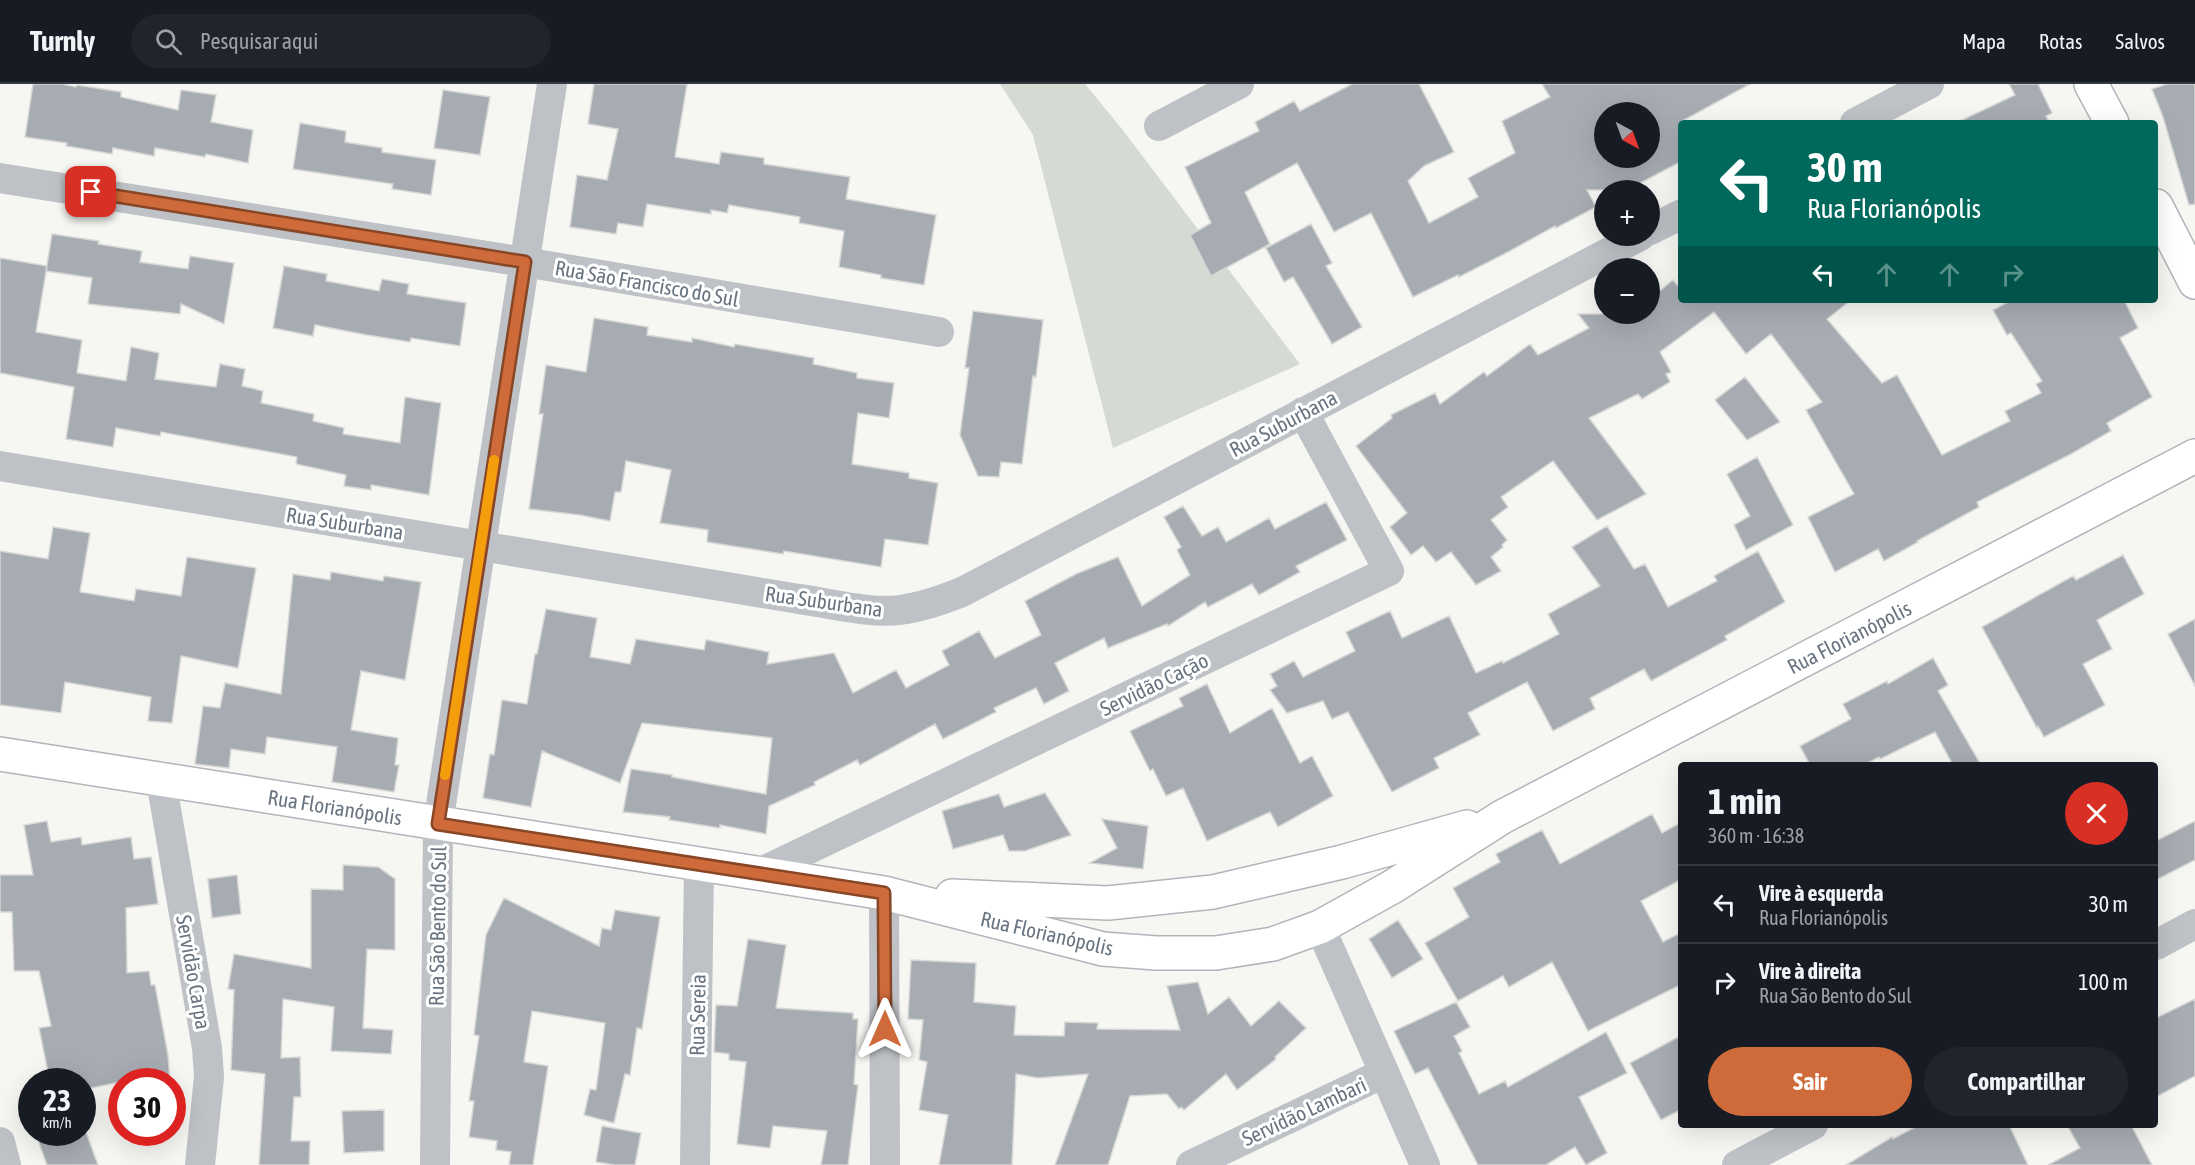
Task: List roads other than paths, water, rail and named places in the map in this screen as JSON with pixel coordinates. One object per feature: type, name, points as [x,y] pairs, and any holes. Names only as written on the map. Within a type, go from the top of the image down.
[{"type":"street","name":"Rua São Bento do Sul","points":[[435,1165],[438,824],[552,84]]},
{"type":"street","points":[[1159,126],[1239,84]]},
{"type":"street","points":[[1861,120],[1929,84]]},
{"type":"street","points":[[2091,84],[2110,120]]},
{"type":"street","name":"Rua São Francisco do Sul","points":[[0,178],[525,262],[939,332]]},
{"type":"street","points":[[2158,210],[2195,282]]},
{"type":"street","points":[[1660,225],[1678,216]]},
{"type":"street","name":"Rua Suburbana","points":[[0,466],[799,599],[866,609],[898,610],[934,603],[962,592],[1621,246]]},
{"type":"street","name":"Servidão Cação","points":[[757,874],[1389,571],[1303,412]]},
{"type":"street","name":"Rua Florianópolis","points":[[0,754],[884,893],[1103,949],[1156,953],[1216,952],[1273,944],[1320,927],[1392,887],[1502,817],[2195,456]]},
{"type":"street","name":"Servidão Carpa","points":[[161,780],[207,1048],[209,1077],[200,1165]]},
{"type":"street","name":"Rua Florianópolis","points":[[884,893],[1108,903],[1163,898],[1213,891],[1342,862],[1502,817]]},
{"type":"street","name":"Rua Sereia","points":[[695,1165],[699,865]]},
{"type":"street","points":[[884,893],[885,1165]]},
{"type":"street","points":[[2158,944],[2195,924]]},
{"type":"street","points":[[1320,927],[1425,1165]]},
{"type":"street","name":"Servidão Lambari","points":[[1191,1165],[1384,1073]]},
{"type":"street","points":[[1737,1165],[1807,1128]]},
{"type":"street","points":[[0,1142],[6,1165]]}]
